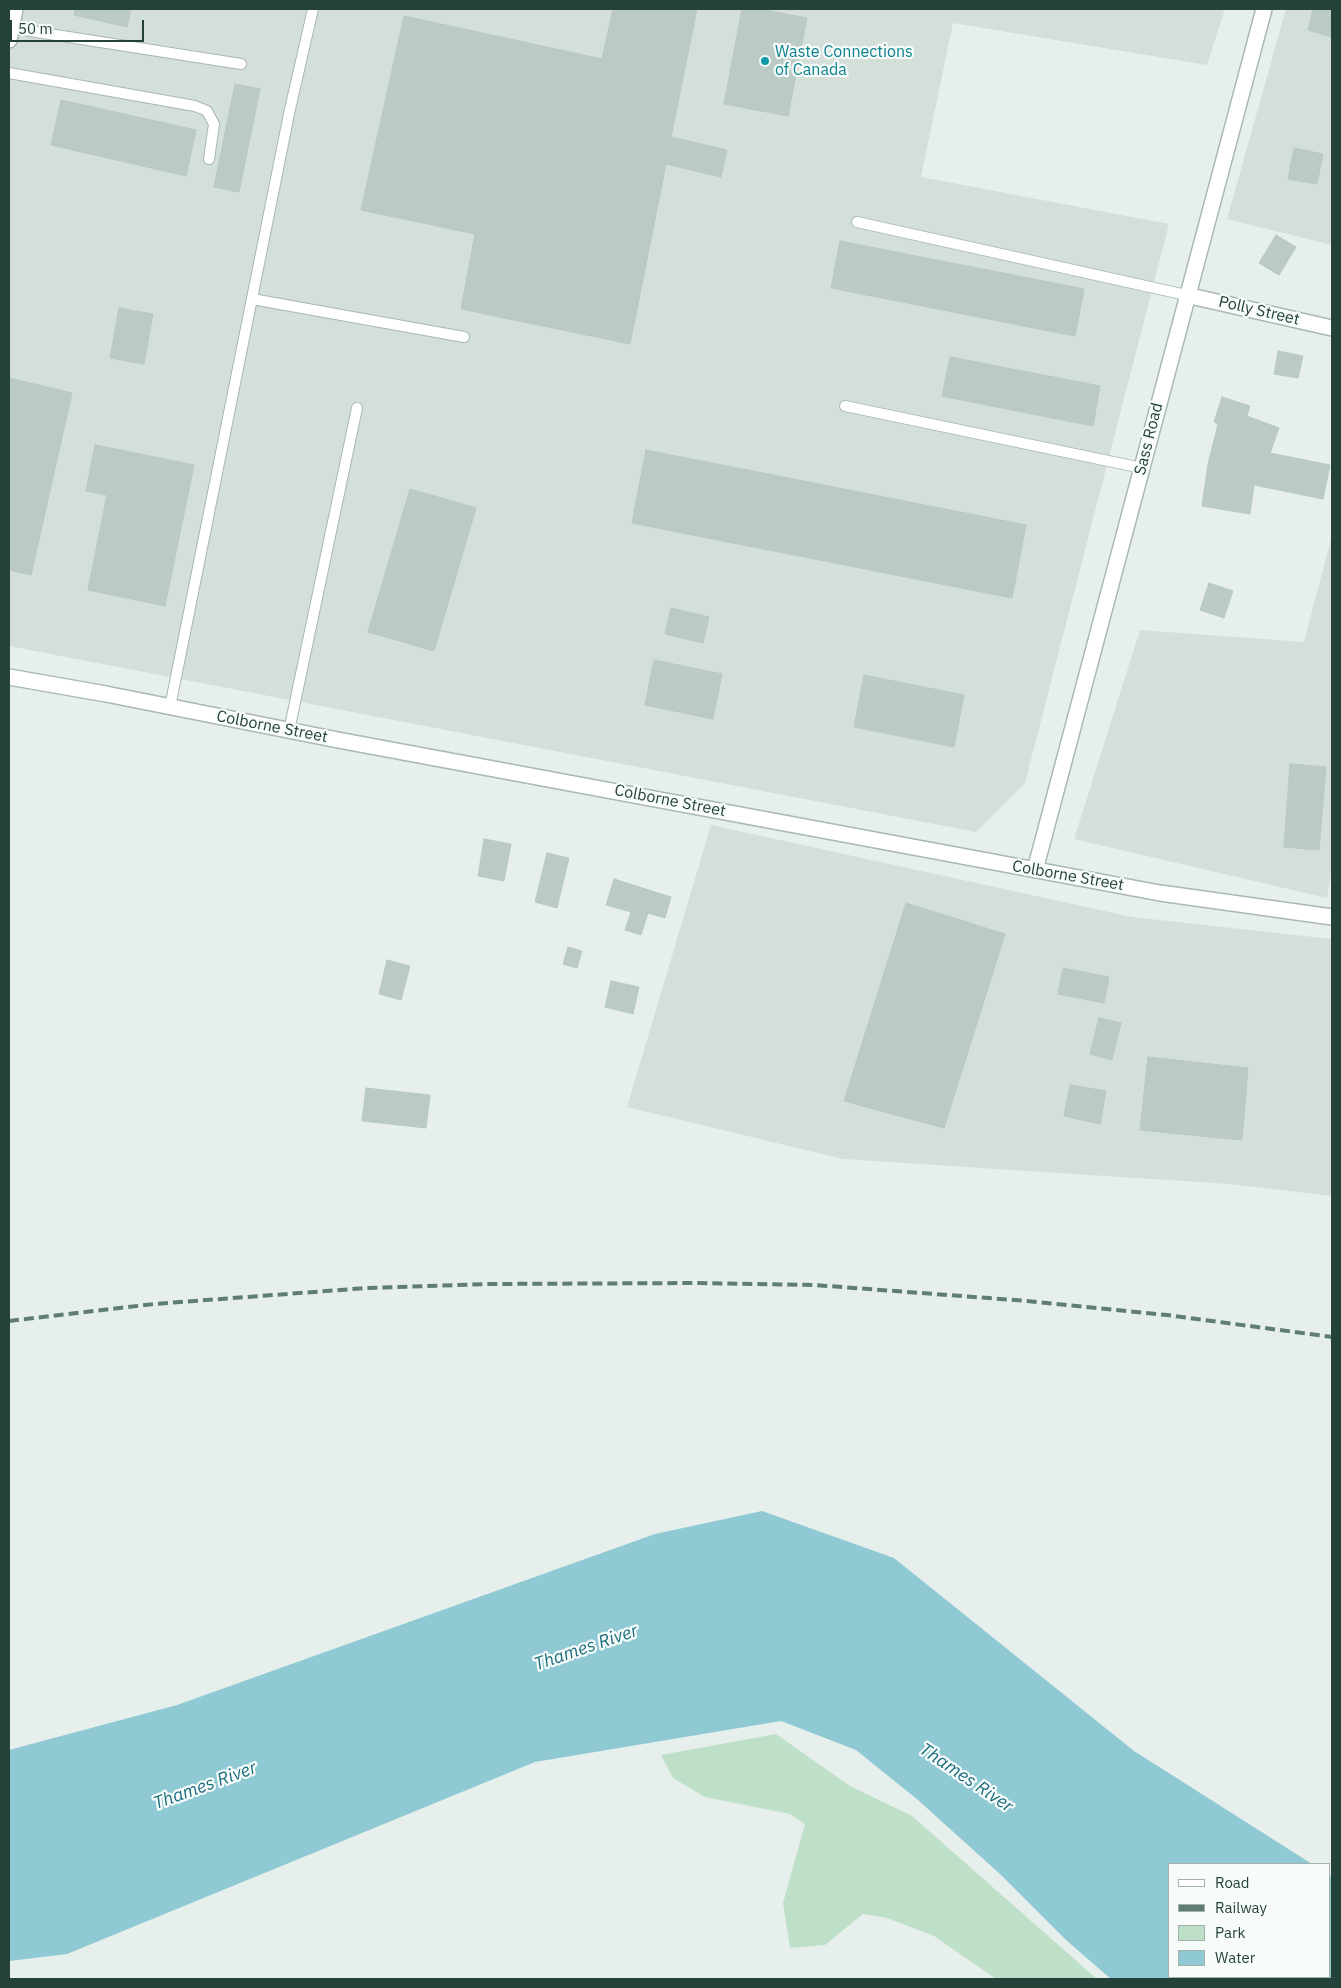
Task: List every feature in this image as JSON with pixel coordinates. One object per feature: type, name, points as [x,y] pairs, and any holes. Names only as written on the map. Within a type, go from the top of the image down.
[{"type":"street","points":[[10,34],[15,9]]},
{"type":"street","name":"Sass Road","points":[[1034,870],[1142,468],[1186,295],[1264,9]]},
{"type":"street","name":"Polly Street","points":[[1186,295],[1332,328]]},
{"type":"street","name":"Colborne Street","points":[[9,677],[1160,893],[1332,917]]},
{"type":"lane","points":[[170,707],[290,109],[313,9]]},
{"type":"lane","points":[[10,34],[241,64]]},
{"type":"lane","points":[[9,73],[195,106],[207,111],[214,124],[210,159]]},
{"type":"lane","points":[[857,222],[1186,295]]},
{"type":"lane","points":[[252,299],[464,337]]},
{"type":"lane","points":[[845,406],[1142,468]]},
{"type":"lane","points":[[289,731],[357,408]]},
{"type":"shaded area","points":[[9,9],[1225,9],[1207,65],[953,23],[921,177],[1169,224],[1025,783],[976,832],[9,646]]},
{"type":"shaded area","points":[[1286,9],[1332,9],[1332,245],[1227,219]]},
{"type":"shaded area","points":[[1332,535],[1332,867],[1327,898],[1074,839],[1140,630],[1304,642]]},
{"type":"shaded area","points":[[711,825],[1132,917],[1332,939],[1332,1196],[1229,1184],[843,1159],[627,1107]]},
{"type":"green space","points":[[776,1734],[850,1786],[912,1816],[1097,1979],[996,1979],[934,1936],[887,1918],[863,1914],[825,1945],[790,1948],[783,1903],[805,1824],[790,1814],[705,1797],[673,1778],[661,1755]]},
{"type":"water","name":"Thames River","points":[[762,1511],[894,1558],[1134,1751],[1310,1863],[1168,1863],[1168,1978],[1331,1978],[1331,1876],[1332,1979],[1111,1979],[1066,1940],[1000,1874],[918,1800],[856,1750],[781,1721],[535,1762],[67,1954],[9,1961],[9,1750],[177,1705],[655,1534]]},
{"type":"building","points":[[75,9],[131,9],[127,27],[74,15]]},
{"type":"building","points":[[613,9],[697,9],[671,137],[727,150],[721,177],[666,164],[630,344],[461,309],[475,234],[361,210],[404,16],[602,59]]},
{"type":"building","name":"Waste Connections of Canada","points":[[742,9],[759,9],[807,18],[788,116],[724,104]]},
{"type":"building","points":[[1313,9],[1332,9],[1332,37],[1308,30]]},
{"type":"building","points":[[235,84],[260,89],[239,192],[214,187]]},
{"type":"building","points":[[61,100],[196,130],[186,176],[51,145]]},
{"type":"building","points":[[1294,148],[1323,154],[1317,184],[1288,179]]},
{"type":"building","points":[[1276,235],[1296,247],[1279,275],[1259,263]]},
{"type":"building","points":[[840,241],[1084,289],[1075,336],[831,288]]},
{"type":"building","points":[[119,308],[153,314],[144,364],[110,358]]},
{"type":"building","points":[[1278,351],[1303,356],[1298,378],[1274,374]]},
{"type":"building","points":[[950,357],[1100,386],[1093,426],[942,396]]},
{"type":"building","points":[[9,378],[72,393],[31,575],[9,570]]},
{"type":"building","points":[[1222,397],[1250,406],[1247,416],[1279,428],[1270,453],[1330,465],[1323,499],[1254,485],[1250,514],[1202,506],[1208,464],[1218,424],[1214,422]]},
{"type":"building","points":[[95,445],[194,465],[165,606],[88,590],[107,495],[86,491]]},
{"type":"building","points":[[646,450],[1026,525],[1012,598],[632,523]]},
{"type":"building","points":[[410,489],[476,508],[434,651],[368,632]]},
{"type":"building","points":[[1209,583],[1233,591],[1224,618],[1200,610]]},
{"type":"building","points":[[671,608],[709,617],[703,643],[665,634]]},
{"type":"building","points":[[654,660],[722,674],[713,719],[645,705]]},
{"type":"building","points":[[864,675],[964,695],[954,747],[854,727]]},
{"type":"building","points":[[1290,764],[1326,767],[1319,850],[1284,847]]},
{"type":"building","points":[[484,839],[511,844],[504,881],[478,876]]},
{"type":"building","points":[[547,853],[569,858],[557,908],[535,902]]},
{"type":"building","points":[[614,879],[671,897],[665,918],[648,913],[641,935],[625,930],[631,912],[606,905]]},
{"type":"building","points":[[906,903],[1005,934],[944,1128],[844,1101]]},
{"type":"building","points":[[568,947],[582,951],[577,968],[563,964]]},
{"type":"building","points":[[387,960],[410,966],[401,1000],[379,994]]},
{"type":"building","points":[[1063,968],[1109,977],[1104,1003],[1058,994]]},
{"type":"building","points":[[611,981],[639,987],[633,1014],[605,1007]]},
{"type":"building","points":[[1099,1018],[1121,1023],[1112,1060],[1090,1054]]},
{"type":"building","points":[[1148,1057],[1248,1068],[1242,1140],[1140,1130]]},
{"type":"building","points":[[1070,1085],[1106,1091],[1100,1124],[1064,1116]]},
{"type":"building","points":[[366,1088],[430,1095],[426,1128],[362,1121]]},
{"type":"railway","points":[[9,1321],[154,1304],[367,1288],[487,1284],[697,1283],[815,1285],[1027,1301],[1167,1315],[1332,1337]]},
{"type":"place","name":"Waste Connections of Canada","points":[[765,61]]}]
